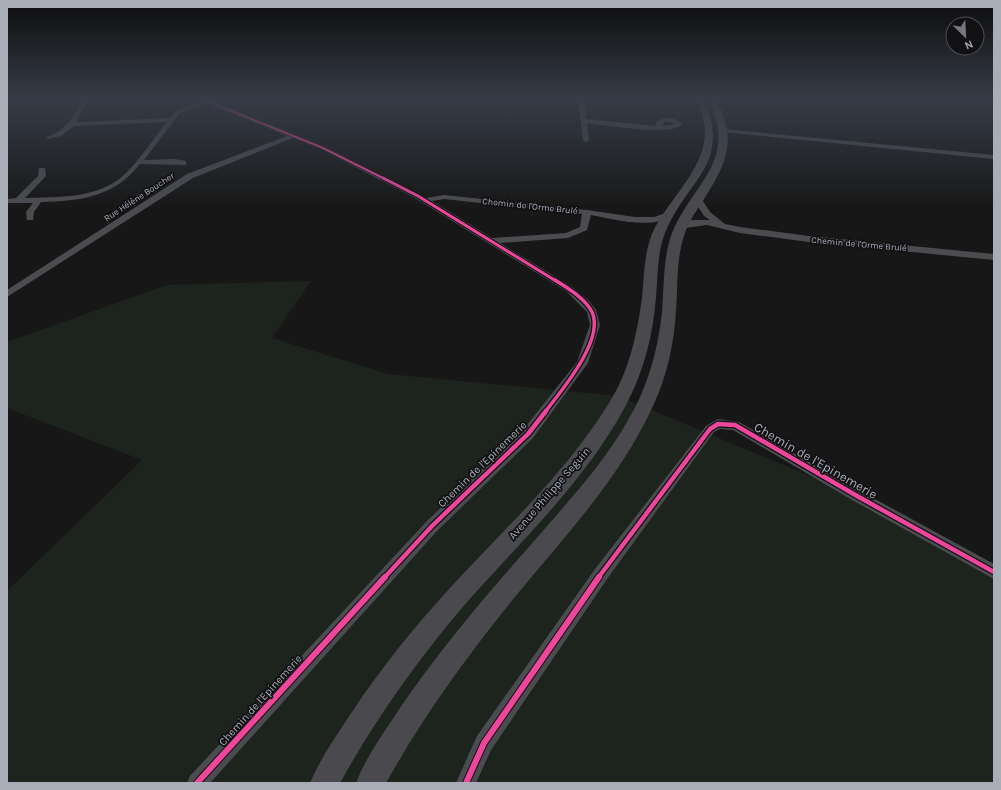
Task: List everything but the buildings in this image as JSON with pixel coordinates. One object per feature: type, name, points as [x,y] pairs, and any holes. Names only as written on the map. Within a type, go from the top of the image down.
[{"type":"main road","name":"Avenue Philippe Seguin","points":[[370,783],[407,720],[454,652],[600,479],[631,433],[654,386],[664,353],[676,240],[675,221],[706,155],[709,136]]},
{"type":"main road","name":"Avenue Philippe Seguin","points":[[324,783],[362,719],[400,667],[457,597],[572,469],[594,441],[617,405],[634,367],[643,338],[658,237],[698,200],[719,164],[724,145],[724,136]]},
{"type":"street","points":[[49,138],[56,136]]},
{"type":"street","points":[[7,201],[72,198],[104,191],[120,182],[159,136]]},
{"type":"street","name":"Chemin de l'Epinemerie","points":[[197,783],[432,526],[528,434],[582,363],[595,325],[592,312],[585,303],[569,289],[426,201],[323,148],[292,136]]},
{"type":"street","name":"Rue Hélène Boucher","points":[[7,294],[190,176],[292,136]]},
{"type":"street","points":[[585,136],[586,140]]},
{"type":"street","points":[[775,136],[994,157]]},
{"type":"street","points":[[138,162],[175,161],[182,163]]},
{"type":"street","points":[[19,200],[42,176],[42,170]]},
{"type":"street","name":"Chemin de l'Orme Brulé","points":[[426,201],[432,198],[444,197],[587,212],[635,220],[701,222],[740,230],[809,239],[994,256]]},
{"type":"street","points":[[30,218],[30,212],[40,199]]},
{"type":"street","name":"Chemin de l'Orme Brulé","points":[[698,200],[707,214],[725,226]]},
{"type":"street","points":[[489,241],[568,235],[584,228],[587,212]]},
{"type":"street","name":"Chemin de l'Orme Brulé","points":[[635,220],[648,226],[658,237]]},
{"type":"street","name":"Chemin de l'Epinemerie","points":[[466,783],[484,743],[601,574],[710,428],[718,424],[736,425],[857,496],[994,572]]},
{"type":"shaded area","points":[[311,281],[272,338],[388,374],[618,396],[906,516],[994,568],[994,783],[7,783],[7,591],[142,460],[7,408],[7,342],[167,285]]},
{"type":"cycle path","points":[[197,783],[432,526],[528,434],[582,363],[595,325],[592,312],[585,303],[569,289],[418,196],[323,148],[293,136]]},
{"type":"cycle path","points":[[466,783],[484,743],[601,574],[710,429],[718,424],[735,425],[857,496],[994,572]]}]
